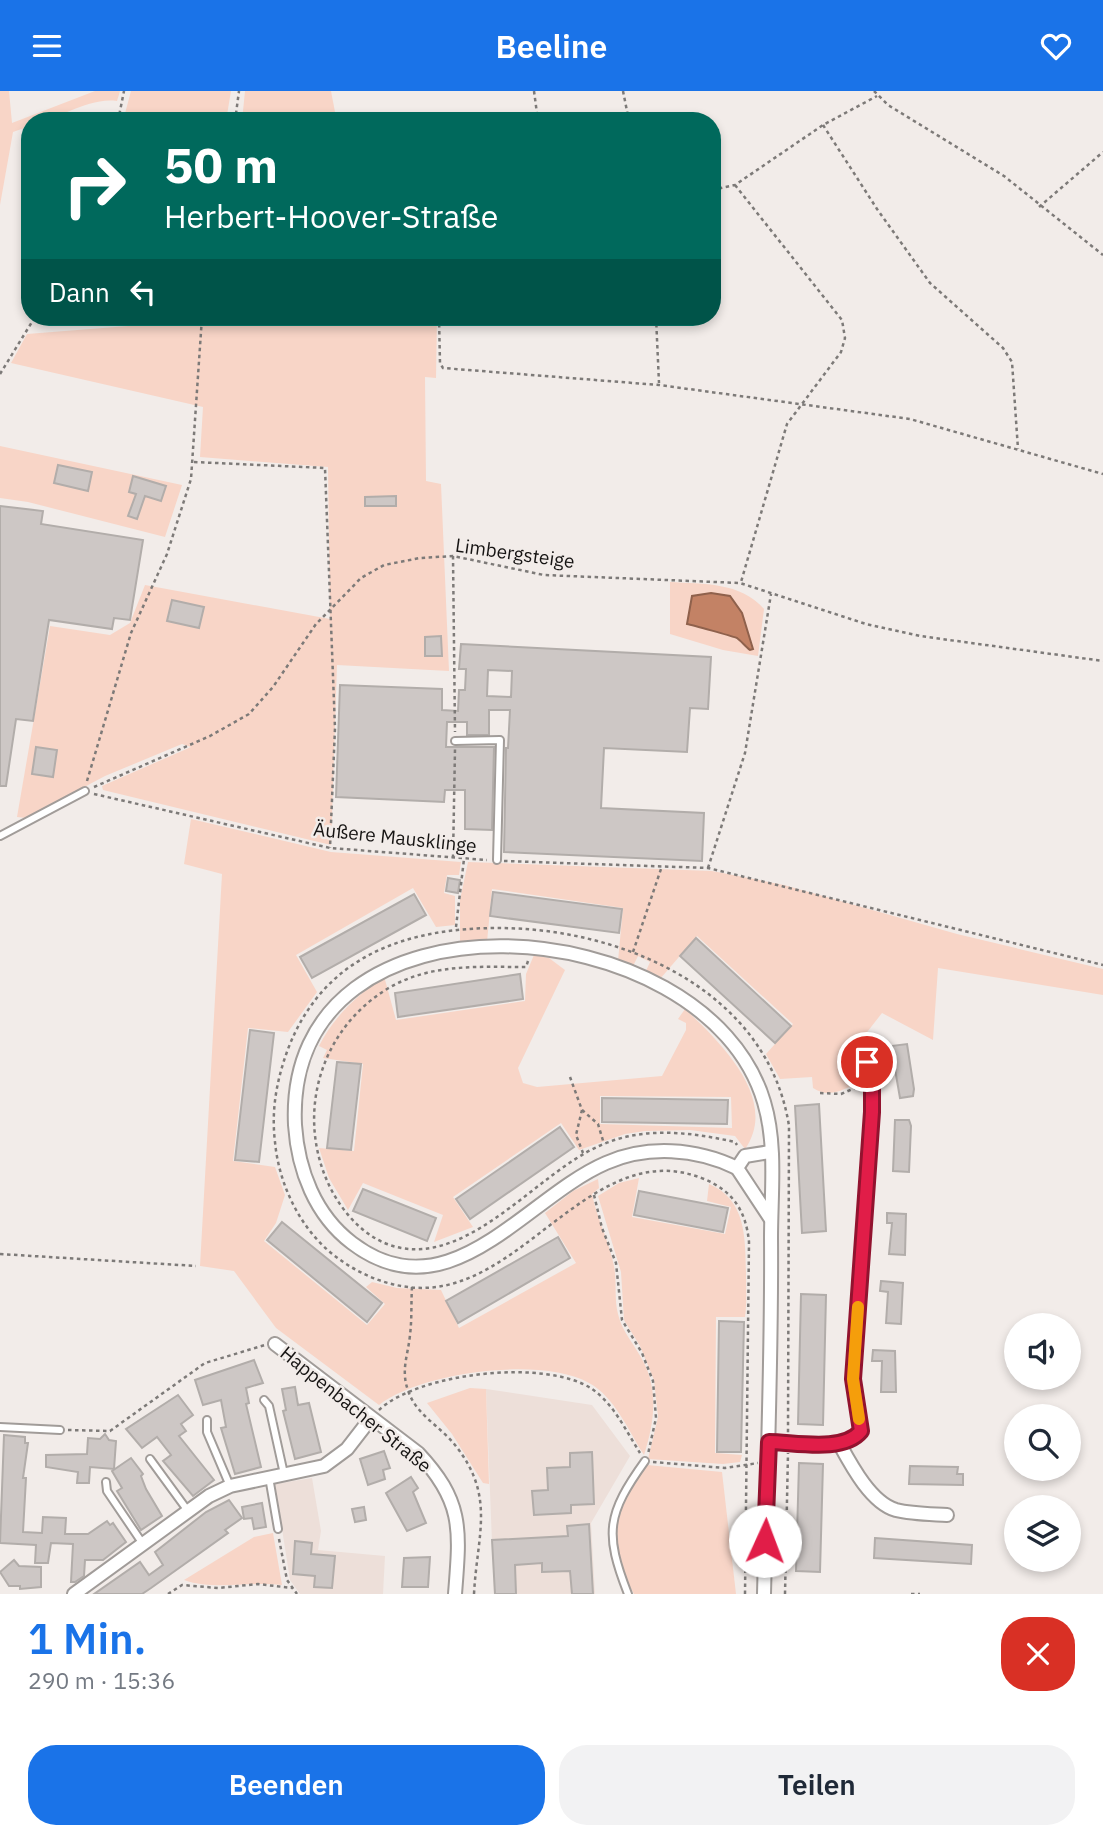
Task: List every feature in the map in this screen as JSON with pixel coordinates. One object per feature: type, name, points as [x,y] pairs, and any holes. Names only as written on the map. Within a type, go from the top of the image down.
[{"type":"street","points":[[764,1594],[769,1442],[771,1219],[771,1152],[766,1110],[753,1075],[732,1042],[702,1013],[666,988],[625,969],[573,953],[532,948],[444,951],[405,960],[354,989],[318,1027],[305,1054],[298,1081],[296,1131],[303,1172],[331,1224],[358,1248],[388,1262],[413,1266],[450,1262],[485,1245],[588,1173],[622,1157],[647,1151],[681,1152],[714,1158],[737,1168],[771,1219]]},
{"type":"street","points":[[769,1442],[839,1443],[854,1438],[861,1431],[853,1379],[872,1112],[872,1079],[867,1062]]},
{"type":"street","points":[[737,1168],[745,1156],[771,1152]]},
{"type":"street","name":"Happenbacher Straße","points":[[275,1344],[418,1453],[448,1490],[457,1529],[455,1594]]},
{"type":"street","points":[[74,1594],[144,1546],[188,1511],[230,1486],[324,1466],[333,1461],[372,1417]]},
{"type":"street","points":[[839,1443],[874,1495],[884,1503],[897,1510],[947,1515]]},
{"type":"lane","points":[[455,741],[500,740],[497,860]]},
{"type":"lane","points":[[0,836],[85,791]]},
{"type":"lane","points":[[264,1400],[269,1406],[285,1474]]},
{"type":"lane","points":[[207,1420],[207,1432],[230,1486]]},
{"type":"lane","points":[[0,1427],[60,1430]]},
{"type":"lane","points":[[150,1459],[188,1511]]},
{"type":"lane","points":[[628,1594],[613,1556],[612,1532],[617,1505],[645,1461]]},
{"type":"lane","points":[[269,1477],[278,1529]]},
{"type":"lane","points":[[106,1482],[107,1491],[144,1546]]},
{"type":"path","points":[[120,112],[124,91]]},
{"type":"path","points":[[236,112],[239,91]]},
{"type":"path","points":[[534,91],[537,112]]},
{"type":"path","points":[[623,91],[627,112]]},
{"type":"path","points":[[874,91],[877,96],[1004,176],[1039,207],[1103,255]]},
{"type":"path","points":[[721,188],[736,185],[823,125],[877,96]]},
{"type":"path","points":[[823,125],[877,209],[930,283],[1003,348],[1012,362],[1018,450]]},
{"type":"path","points":[[1039,207],[1103,152]]},
{"type":"path","points":[[736,185],[842,320],[845,338],[841,352],[787,424],[740,583]]},
{"type":"path","points":[[0,375],[30,326]]},
{"type":"path","points":[[85,791],[103,719],[131,633],[167,554],[194,462],[202,326]]},
{"type":"path","points":[[439,326],[440,363],[443,368],[659,385],[910,419],[1103,474]]},
{"type":"path","points":[[656,326],[659,385]]},
{"type":"path","points":[[194,462],[325,468],[329,608],[334,630],[335,728],[330,848]]},
{"type":"path","points":[[453,556],[453,858]]},
{"type":"path","name":"Limbergsteige","points":[[85,791],[210,736],[249,714],[273,687],[329,608],[361,578],[384,565],[420,558],[453,556],[544,575],[740,583],[866,624],[920,636],[1103,661]]},
{"type":"path","points":[[708,868],[745,753],[771,594]]},
{"type":"path","name":"Äußere Mausklinge","points":[[85,791],[330,848],[464,859],[708,868],[1103,965]]},
{"type":"path","points":[[456,928],[464,859]]},
{"type":"path","points":[[633,951],[662,866]]},
{"type":"path","points":[[744,1594],[749,1242],[740,1207],[731,1195],[712,1182],[678,1172],[641,1174],[612,1183],[480,1273],[444,1286],[412,1287],[370,1278],[355,1270],[331,1253],[306,1224],[285,1186],[277,1163],[273,1123],[278,1078],[299,1025],[355,962],[388,945],[423,933],[456,928],[555,931],[633,951],[698,986],[735,1016],[762,1053],[783,1095],[791,1149],[785,1594]]},
{"type":"path","points":[[532,948],[526,967],[459,967],[429,972],[388,989],[360,1010],[338,1037],[324,1063],[313,1116],[317,1156],[338,1202],[362,1229],[389,1244],[415,1249],[439,1246],[464,1237],[583,1154],[633,1135],[677,1133],[735,1142],[745,1156]]},
{"type":"path","points":[[570,1077],[582,1110],[598,1124],[604,1144]]},
{"type":"path","points":[[820,1093],[850,1092],[855,1085]]},
{"type":"path","points":[[582,1110],[576,1135],[583,1154]]},
{"type":"path","points":[[594,1195],[602,1228],[616,1263],[622,1320],[653,1381],[656,1418],[645,1461]]},
{"type":"path","points":[[0,1254],[196,1266]]},
{"type":"path","points":[[412,1287],[410,1336],[403,1360],[408,1393],[421,1412],[455,1445],[470,1468],[480,1494],[483,1513],[474,1594]]},
{"type":"path","points":[[60,1430],[110,1431],[205,1363],[261,1345],[275,1344]]},
{"type":"path","points":[[372,1417],[392,1398],[468,1376],[541,1371],[592,1389],[607,1402],[645,1461]]},
{"type":"path","points":[[645,1461],[725,1468],[768,1461]]},
{"type":"path","points":[[278,1529],[281,1558],[292,1588],[297,1594]]},
{"type":"path","points":[[168,1594],[182,1585],[211,1588],[258,1584],[292,1588]]},
{"type":"path","points":[[911,1594],[919,1594]]},
{"type":"shaded area","points":[[0,91],[9,91],[12,123],[21,120],[21,129],[13,132],[0,205]]},
{"type":"shaded area","points":[[95,91],[120,91],[117,101],[95,102],[67,112],[41,112]]},
{"type":"shaded area","points":[[131,91],[231,91],[228,112],[125,112]]},
{"type":"shaded area","points":[[245,91],[331,91],[335,112],[243,112]]},
{"type":"shaded area","points":[[128,326],[437,326],[436,378],[425,377],[426,481],[441,484],[449,671],[337,665],[331,845],[103,790],[102,786],[191,747],[182,744],[105,776],[26,818],[17,817],[50,626],[110,635],[130,623],[145,585],[330,619],[328,467],[200,457],[203,407],[11,363],[27,334]]},
{"type":"shaded area","points":[[0,446],[182,485],[165,537],[28,502],[0,498]]},
{"type":"shaded area","points":[[670,582],[721,586],[755,600],[764,609],[758,656],[723,650],[670,634]]},
{"type":"shaded area","points":[[711,593],[730,596],[742,613],[753,649],[750,650],[737,638],[687,624],[692,596]]},
{"type":"shaded area","points":[[191,819],[331,852],[461,862],[459,875],[447,875],[444,893],[455,896],[455,925],[436,927],[413,888],[296,955],[317,992],[288,1032],[248,1028],[233,1161],[275,1167],[285,1195],[276,1223],[264,1241],[367,1325],[385,1304],[366,1287],[372,1282],[397,1288],[441,1290],[459,1328],[576,1263],[545,1213],[573,1191],[598,1179],[599,1188],[592,1194],[614,1266],[618,1314],[648,1372],[653,1396],[652,1420],[644,1455],[621,1416],[598,1389],[568,1375],[542,1370],[482,1371],[451,1376],[398,1393],[379,1405],[276,1328],[234,1271],[200,1266],[222,874],[184,864]]},
{"type":"shaded area","points":[[468,862],[712,871],[784,885],[957,934],[1103,969],[1103,995],[938,968],[933,1040],[882,1013],[843,1063],[861,1082],[826,1093],[813,1088],[812,1077],[780,1079],[766,1054],[793,1024],[697,936],[660,979],[646,971],[650,962],[638,956],[633,966],[618,961],[623,908],[492,889],[487,942],[460,944],[460,900]]},
{"type":"shaded area","points":[[534,955],[549,958],[565,970],[518,1068],[523,1083],[537,1087],[662,1076],[686,1030],[686,1023],[678,1019],[685,1009],[728,1054],[750,1091],[755,1111],[754,1130],[745,1149],[735,1136],[690,1130],[625,1134],[579,1150],[561,1123],[453,1197],[473,1227],[434,1242],[443,1215],[363,1183],[348,1210],[329,1178],[319,1148],[354,1151],[363,1064],[323,1058],[327,1050],[319,1046],[332,1025],[356,999],[384,976],[396,1020],[525,1001],[526,974]],"holes":[[[600,1096],[731,1097],[732,1128],[600,1124]]]},
{"type":"shaded area","points":[[639,1178],[632,1217],[725,1234],[731,1207],[707,1201],[709,1184],[731,1200],[737,1210],[744,1234],[745,1317],[716,1317],[715,1453],[742,1455],[740,1462],[723,1464],[648,1459],[658,1417],[654,1380],[640,1346],[624,1320],[621,1272],[598,1196],[619,1183]]},
{"type":"shaded area","points":[[470,1388],[486,1389],[489,1484],[483,1483],[452,1434],[427,1403]]},
{"type":"shaded area","points":[[486,1389],[592,1405],[630,1456],[591,1523],[595,1594],[494,1594]]},
{"type":"shaded area","points":[[647,1465],[722,1472],[736,1594],[634,1594],[619,1558],[617,1527],[620,1512]]},
{"type":"shaded area","points":[[312,1478],[321,1531],[318,1550],[385,1556],[383,1594],[300,1594],[290,1580],[275,1484]]},
{"type":"shaded area","points":[[273,1533],[282,1585],[208,1585],[184,1580],[254,1537]]},
{"type":"building","points":[[58,465],[92,472],[88,491],[54,483]]},
{"type":"building","points":[[133,476],[166,486],[161,501],[145,496],[137,519],[128,516],[136,494],[129,492]]},
{"type":"building","points":[[396,496],[396,506],[365,506],[365,497]]},
{"type":"building","points":[[0,506],[43,511],[41,524],[143,540],[130,620],[114,618],[112,629],[49,620],[33,721],[16,719],[6,786],[0,786]]},
{"type":"building","points":[[172,600],[204,607],[199,628],[167,621]]},
{"type":"building","points":[[441,636],[442,656],[425,656],[425,637]]},
{"type":"building","points":[[461,644],[711,657],[708,709],[690,708],[687,752],[604,748],[601,808],[704,813],[702,861],[504,852],[506,748],[510,710],[489,710],[489,735],[467,735],[467,722],[447,722],[446,747],[494,747],[492,830],[465,829],[465,790],[445,790],[444,802],[336,797],[340,685],[442,689],[442,710],[458,711],[459,690],[465,690],[466,669],[459,669]],"holes":[[[488,670],[512,671],[511,697],[487,696]]]},
{"type":"building","points":[[36,747],[57,750],[53,777],[32,774]]},
{"type":"building","points":[[448,878],[460,880],[458,893],[446,891]]},
{"type":"building","points":[[493,892],[622,909],[619,933],[490,916]]},
{"type":"building","points":[[414,894],[426,915],[312,978],[300,957]]},
{"type":"building","points":[[696,938],[791,1026],[775,1043],[680,956]]},
{"type":"building","points":[[520,974],[523,999],[398,1017],[395,993]]},
{"type":"building","points":[[250,1030],[274,1033],[259,1162],[235,1160]]},
{"type":"building","points":[[907,1044],[914,1089],[913,1096],[900,1098],[891,1046]]},
{"type":"building","points":[[337,1062],[361,1064],[351,1150],[327,1148]]},
{"type":"building","points":[[602,1098],[728,1100],[727,1124],[602,1122]]},
{"type":"building","points":[[819,1104],[826,1231],[802,1233],[795,1106]]},
{"type":"building","points":[[895,1120],[909,1120],[911,1126],[909,1172],[893,1171]]},
{"type":"building","points":[[560,1127],[574,1147],[470,1219],[456,1199]]},
{"type":"building","points":[[363,1189],[436,1218],[427,1241],[353,1211]]},
{"type":"building","points":[[639,1191],[728,1208],[723,1232],[634,1215]]},
{"type":"building","points":[[887,1213],[906,1214],[905,1255],[889,1254],[892,1223],[887,1223]]},
{"type":"building","points":[[282,1222],[382,1303],[367,1322],[267,1240]]},
{"type":"building","points":[[558,1237],[570,1258],[458,1323],[446,1301]]},
{"type":"building","points":[[881,1281],[903,1283],[901,1324],[886,1323],[888,1292],[880,1291]]},
{"type":"building","points":[[801,1294],[826,1295],[823,1425],[798,1424]]},
{"type":"building","points":[[719,1321],[744,1322],[741,1452],[717,1452]]},
{"type":"building","points":[[873,1350],[895,1351],[896,1392],[881,1392],[882,1361],[872,1361]]},
{"type":"building","points":[[254,1360],[263,1383],[246,1388],[249,1403],[246,1404],[261,1467],[235,1474],[221,1428],[226,1427],[221,1400],[203,1405],[195,1380]]},
{"type":"building","points":[[295,1387],[298,1405],[309,1403],[321,1452],[295,1459],[283,1411],[286,1410],[282,1389]]},
{"type":"building","points":[[178,1395],[193,1415],[181,1424],[186,1431],[179,1436],[214,1480],[193,1496],[163,1461],[171,1455],[157,1437],[142,1448],[126,1429]]},
{"type":"building","points":[[105,1434],[109,1440],[116,1441],[114,1469],[90,1467],[89,1483],[77,1483],[78,1472],[46,1467],[46,1455],[87,1454],[88,1438],[100,1439]]},
{"type":"building","points":[[4,1435],[25,1437],[25,1443],[28,1443],[23,1478],[26,1478],[23,1532],[42,1533],[43,1517],[66,1518],[65,1534],[88,1534],[107,1521],[110,1525],[113,1523],[126,1542],[103,1560],[85,1560],[84,1576],[75,1582],[71,1582],[73,1544],[51,1543],[48,1563],[35,1563],[36,1545],[0,1543]]},
{"type":"building","points":[[384,1451],[390,1468],[383,1470],[385,1479],[368,1485],[360,1459]]},
{"type":"building","points":[[592,1452],[594,1504],[571,1505],[571,1513],[534,1515],[532,1491],[548,1490],[547,1468],[570,1467],[570,1453]]},
{"type":"building","points":[[131,1458],[143,1474],[141,1476],[146,1489],[162,1516],[141,1530],[117,1491],[122,1488],[112,1471]]},
{"type":"building","points":[[799,1463],[823,1464],[820,1572],[796,1571]]},
{"type":"building","points":[[910,1466],[958,1467],[957,1474],[963,1474],[963,1485],[909,1484]]},
{"type":"building","points":[[411,1477],[418,1488],[413,1492],[426,1523],[407,1531],[386,1493]]},
{"type":"building","points":[[229,1500],[242,1518],[225,1530],[228,1533],[151,1588],[142,1594],[94,1594],[140,1562],[149,1575],[163,1565],[155,1552],[206,1512]]},
{"type":"building","points":[[262,1503],[266,1527],[254,1529],[252,1518],[244,1519],[242,1507]]},
{"type":"building","points":[[364,1507],[366,1520],[355,1522],[352,1509]]},
{"type":"building","points":[[589,1524],[593,1594],[572,1594],[570,1571],[542,1572],[542,1563],[515,1565],[516,1594],[495,1594],[492,1540],[568,1536],[567,1526]]},
{"type":"building","points":[[875,1538],[972,1545],[971,1564],[874,1558]]},
{"type":"building","points":[[295,1541],[312,1543],[311,1554],[335,1556],[332,1588],[314,1587],[315,1576],[293,1574]]},
{"type":"building","points":[[430,1557],[428,1587],[402,1587],[404,1558]]},
{"type":"building","points":[[14,1560],[19,1566],[41,1567],[41,1587],[20,1589],[20,1586],[9,1586],[0,1572]]},
{"type":"slow traffic","points":[[858,1307],[853,1379],[859,1419]]},
{"type":"route","points":[[765,1541],[769,1442],[839,1443],[854,1438],[861,1431],[853,1379],[872,1112],[872,1079],[867,1062]]}]
